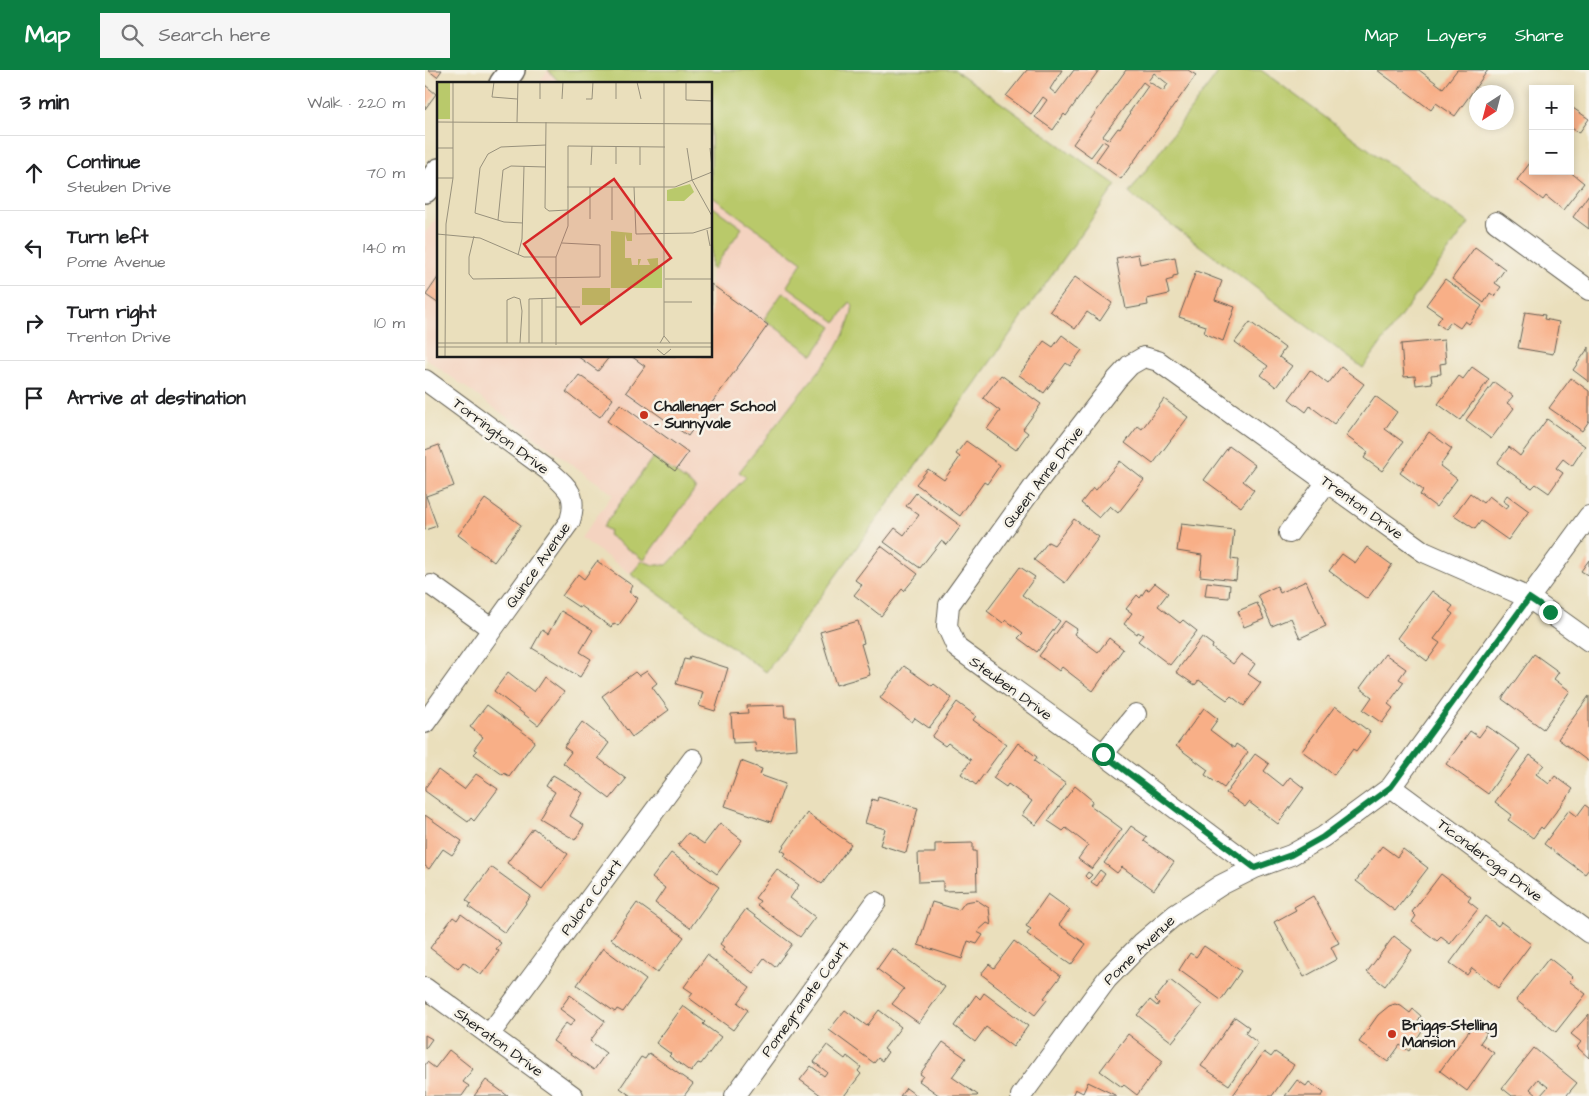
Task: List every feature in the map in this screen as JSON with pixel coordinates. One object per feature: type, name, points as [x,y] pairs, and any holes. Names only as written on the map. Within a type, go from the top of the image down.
[{"type":"street","points":[[504,82],[513,70]]},
{"type":"street","points":[[425,190],[437,174]]},
{"type":"street","points":[[1496,222],[1589,290]]},
{"type":"street","name":"Trenton Drive","points":[[1144,356],[1172,369],[1424,552],[1529,598],[1589,640]]},
{"type":"street","name":"Queen Anne Drive","points":[[949,605],[1035,486],[1117,379],[1131,365],[1144,356]]},
{"type":"street","name":"Torrington Drive","points":[[425,380],[548,470],[562,482],[572,496]]},
{"type":"street","points":[[1289,533],[1327,482]]},
{"type":"street","name":"Quince Avenue","points":[[425,723],[570,522],[573,509],[572,496]]},
{"type":"street","name":"Pome Avenue","points":[[1021,1096],[1107,979],[1142,943],[1175,915],[1221,885],[1255,868],[1291,855],[1323,837],[1391,787],[1589,516]]},
{"type":"street","points":[[431,585],[492,629]]},
{"type":"street","name":"Steuben Drive","points":[[949,605],[947,626],[957,648],[1255,868]]},
{"type":"street","points":[[1103,754],[1135,714]]},
{"type":"street","name":"Pulora Court","points":[[489,1035],[693,759]]},
{"type":"street","name":"Ticonderoga Drive","points":[[1391,787],[1589,933]]},
{"type":"street","name":"Pomegranate Court","points":[[735,1096],[876,902]]},
{"type":"street","name":"Sheraton Drive","points":[[425,988],[573,1096]]},
{"type":"shaded area","points":[[548,70],[559,82],[539,82]]},
{"type":"shaded area","name":"Challenger School - Sunnyvale","points":[[713,197],[845,293],[853,305],[851,318],[846,332],[831,356],[740,472],[747,477],[716,508],[690,541],[667,565],[654,565],[642,561],[631,574],[581,538],[613,494],[425,358],[425,233],[437,217],[437,358],[713,358]]},
{"type":"green space","points":[[548,70],[955,70],[1116,185],[947,423],[766,672],[631,574],[642,561],[654,565],[667,565],[690,541],[716,508],[746,477],[739,472],[839,344],[850,319],[853,305],[850,302],[836,322],[787,286],[802,262],[713,197],[713,82],[559,82]]},
{"type":"green space","points":[[1220,70],[1261,70],[1469,223],[1363,368],[1129,193]]},
{"type":"green space","points":[[713,207],[742,228],[713,269]]},
{"type":"green space","points":[[783,292],[832,327],[813,355],[764,319]]},
{"type":"green space","points":[[653,457],[696,488],[644,560],[608,535],[610,531],[603,527]]},
{"type":"building","points":[[428,70],[442,70],[437,77]]},
{"type":"building","points":[[1027,70],[1062,70],[1050,89],[1056,94],[1074,70],[1099,70],[1066,116],[1064,114],[1053,130],[1035,117],[1047,100],[1043,97],[1031,114],[1006,96]]},
{"type":"building","points":[[1126,70],[1188,70],[1196,75],[1121,179],[1096,161],[1108,144],[1103,141],[1091,157],[1073,144]],"holes":[[[1154,73],[1168,84],[1163,91],[1148,81]],[[1143,82],[1148,86],[1120,129],[1118,128],[1109,140],[1103,136]]]},
{"type":"building","points":[[1377,70],[1419,70],[1443,88],[1457,70],[1488,70],[1477,85],[1469,85],[1469,96],[1455,116],[1436,103],[1431,110]]},
{"type":"building","points":[[425,85],[436,94],[425,109]]},
{"type":"building","points":[[1574,109],[1589,119],[1579,133],[1574,130]]},
{"type":"building","points":[[1529,164],[1529,175],[1574,175],[1584,183],[1563,210],[1546,196],[1543,200],[1517,180]]},
{"type":"building","points":[[1589,194],[1589,229],[1573,217]]},
{"type":"building","points":[[1475,247],[1505,269],[1495,283],[1501,287],[1494,296],[1490,293],[1484,303],[1452,279]]},
{"type":"building","points":[[1138,254],[1140,264],[1175,257],[1178,275],[1166,281],[1169,294],[1147,299],[1148,305],[1126,309],[1116,258]]},
{"type":"building","points":[[1196,271],[1222,281],[1215,300],[1235,307],[1223,341],[1204,333],[1206,326],[1179,317]]},
{"type":"building","points":[[1075,277],[1112,303],[1100,321],[1087,312],[1075,329],[1050,311]]},
{"type":"building","points":[[437,279],[437,303],[426,295]]},
{"type":"building","points":[[1445,279],[1482,306],[1469,324],[1465,321],[1460,328],[1451,322],[1445,329],[1437,323],[1442,316],[1426,305]]},
{"type":"building","points":[[713,285],[768,325],[688,436],[626,392],[645,366],[634,358],[713,358]]},
{"type":"building","points":[[1525,312],[1545,315],[1544,319],[1559,322],[1553,354],[1518,348]]},
{"type":"building","points":[[1250,322],[1285,348],[1279,357],[1292,366],[1276,387],[1261,375],[1268,366],[1235,342]]},
{"type":"building","points":[[1062,335],[1082,350],[1070,366],[1066,363],[1044,393],[1019,375],[1044,341],[1053,347]]},
{"type":"building","points":[[1444,340],[1446,363],[1440,364],[1441,374],[1431,375],[1432,383],[1416,385],[1415,376],[1404,377],[1401,344]]},
{"type":"building","points":[[1589,347],[1589,382],[1573,370]]},
{"type":"building","points":[[580,358],[608,358],[598,371]]},
{"type":"building","points":[[1341,367],[1364,384],[1334,424],[1310,406],[1306,412],[1289,399],[1310,370],[1328,384]]},
{"type":"building","points":[[1472,367],[1489,379],[1460,420],[1438,404],[1459,376],[1463,379]]},
{"type":"building","points":[[579,375],[613,399],[600,417],[566,392]]},
{"type":"building","points":[[1001,375],[1041,404],[1023,429],[1028,433],[1016,450],[987,429],[1000,411],[983,398]]},
{"type":"building","points":[[1571,378],[1589,391],[1589,421],[1582,431],[1549,408]]},
{"type":"building","points":[[1494,382],[1513,396],[1507,403],[1514,408],[1491,439],[1466,420]]},
{"type":"building","points":[[1375,396],[1397,412],[1385,429],[1403,442],[1382,471],[1364,458],[1368,452],[1346,436]]},
{"type":"building","points":[[1164,399],[1188,417],[1153,464],[1125,443],[1138,426],[1142,429]]},
{"type":"building","points":[[620,404],[688,453],[675,471],[607,421]]},
{"type":"building","points":[[1547,419],[1585,446],[1572,466],[1563,459],[1556,468],[1563,473],[1549,493],[1536,484],[1532,488],[1497,463],[1509,447],[1520,456]]},
{"type":"building","points":[[1429,432],[1452,449],[1440,466],[1457,479],[1436,507],[1420,495],[1423,490],[1400,473]]},
{"type":"building","points":[[966,441],[1000,465],[987,484],[984,482],[960,516],[916,484],[928,469],[944,480],[960,457],[956,454]]},
{"type":"building","points":[[439,445],[454,486],[426,496],[437,526],[425,530],[425,450]]},
{"type":"building","points":[[1229,446],[1255,465],[1243,481],[1254,490],[1241,507],[1204,480]]},
{"type":"building","points":[[1120,461],[1144,480],[1118,513],[1110,506],[1099,518],[1081,503],[1093,488],[1096,490]]},
{"type":"building","points":[[916,493],[961,526],[947,545],[941,541],[920,568],[884,542],[895,528],[904,535],[919,515],[906,506]]},
{"type":"building","points":[[1470,493],[1483,503],[1489,496],[1506,509],[1509,505],[1503,501],[1507,495],[1529,511],[1508,540],[1481,521],[1475,529],[1454,515]]},
{"type":"building","points":[[485,499],[521,525],[494,562],[458,535]]},
{"type":"building","points":[[1074,519],[1099,537],[1065,583],[1034,560],[1048,542],[1054,545]]},
{"type":"building","points":[[1181,524],[1234,530],[1231,559],[1238,560],[1236,580],[1200,576],[1202,555],[1177,551]]},
{"type":"building","points":[[881,546],[918,574],[904,591],[902,589],[881,616],[854,595],[862,585],[855,580]]},
{"type":"building","points":[[1367,547],[1392,565],[1367,599],[1329,571],[1342,554],[1355,563]]},
{"type":"building","points":[[1589,560],[1589,576],[1581,571]]},
{"type":"building","points":[[597,561],[633,586],[629,592],[638,598],[618,626],[614,623],[611,627],[581,606],[580,608],[562,596],[578,574],[584,579]]},
{"type":"building","points":[[1020,567],[1035,577],[1022,595],[1060,621],[1037,652],[1018,638],[1023,633],[1006,620],[1003,623],[987,611]]},
{"type":"building","points":[[1306,581],[1326,626],[1300,638],[1291,618],[1272,626],[1258,595],[1277,586],[1280,593]]},
{"type":"building","points":[[1207,582],[1230,585],[1229,598],[1205,596]]},
{"type":"building","points":[[1155,583],[1168,593],[1158,606],[1180,623],[1183,620],[1197,631],[1170,665],[1138,641],[1143,635],[1138,632],[1137,634],[1124,624],[1132,613],[1126,609],[1137,595],[1140,598],[1146,589],[1149,590]]},
{"type":"building","points":[[1432,591],[1453,606],[1449,611],[1453,614],[1434,639],[1440,643],[1427,661],[1397,638]]},
{"type":"building","points":[[1257,603],[1264,619],[1244,627],[1238,611]]},
{"type":"building","points":[[561,611],[593,630],[580,652],[591,659],[580,677],[532,648],[542,630],[548,634]]},
{"type":"building","points":[[858,621],[864,643],[861,644],[870,675],[836,685],[820,632]]},
{"type":"building","points":[[1065,621],[1077,629],[1074,634],[1098,652],[1109,638],[1123,649],[1093,691],[1062,667],[1059,671],[1039,656]]},
{"type":"building","points":[[1202,637],[1213,645],[1212,648],[1233,664],[1241,654],[1255,664],[1248,674],[1261,683],[1244,706],[1231,696],[1227,700],[1199,680],[1195,685],[1176,672]]},
{"type":"building","points":[[1385,654],[1406,669],[1399,679],[1404,682],[1388,704],[1393,708],[1382,723],[1363,710],[1372,697],[1360,688]]},
{"type":"building","points":[[1534,654],[1559,672],[1554,679],[1570,691],[1543,729],[1502,699]]},
{"type":"building","points":[[690,656],[728,668],[715,711],[699,706],[703,692],[676,684],[684,659],[689,660]]},
{"type":"building","points":[[904,666],[932,686],[934,684],[952,698],[929,728],[915,718],[912,722],[880,698]]},
{"type":"building","points":[[647,671],[657,683],[652,687],[669,710],[632,737],[602,696],[635,672],[639,676]]},
{"type":"building","points":[[508,672],[534,692],[544,677],[564,692],[538,725],[494,691]]},
{"type":"building","points":[[1589,696],[1589,762],[1558,739]]},
{"type":"building","points":[[957,702],[976,716],[973,720],[1006,744],[976,785],[961,774],[971,760],[948,743],[945,746],[932,737]]},
{"type":"building","points":[[487,705],[535,741],[509,776],[504,773],[503,775],[474,754],[477,751],[474,749],[483,737],[470,727]]},
{"type":"building","points":[[784,705],[785,717],[795,717],[797,749],[756,752],[755,742],[733,743],[731,714],[748,713],[747,706]]},
{"type":"building","points":[[1335,706],[1370,732],[1356,751],[1353,749],[1334,775],[1302,751]]},
{"type":"building","points":[[1204,708],[1218,719],[1210,730],[1234,748],[1236,744],[1248,752],[1224,788],[1205,775],[1208,770],[1176,746]]},
{"type":"building","points":[[582,722],[609,743],[598,758],[626,779],[610,799],[563,763],[571,752],[564,747]]},
{"type":"building","points":[[1487,726],[1520,749],[1488,794],[1446,764],[1470,731],[1479,737]]},
{"type":"building","points":[[1018,743],[1037,757],[1034,761],[1066,784],[1036,825],[1022,815],[1032,801],[1008,784],[1006,787],[993,778]]},
{"type":"building","points":[[1255,754],[1269,764],[1264,771],[1283,786],[1290,777],[1304,788],[1278,824],[1249,802],[1245,807],[1226,793]]},
{"type":"building","points":[[1530,755],[1544,765],[1536,774],[1549,784],[1555,776],[1573,789],[1543,829],[1541,827],[1533,838],[1508,820],[1512,815],[1495,802]]},
{"type":"building","points":[[741,761],[762,769],[760,775],[785,784],[771,822],[725,806]]},
{"type":"building","points":[[438,770],[464,789],[476,774],[498,789],[474,821],[471,818],[468,822],[425,791],[425,788]]},
{"type":"building","points":[[553,775],[583,793],[570,816],[584,825],[575,840],[539,818],[555,792],[546,786]]},
{"type":"building","points":[[1075,786],[1093,801],[1090,805],[1122,829],[1092,869],[1078,859],[1088,845],[1066,828],[1063,831],[1048,821]]},
{"type":"building","points":[[878,797],[918,808],[906,853],[880,845],[885,829],[865,823],[872,799],[877,801]]},
{"type":"building","points":[[1585,805],[1589,808],[1589,869],[1585,874],[1544,844],[1569,810],[1577,816]]},
{"type":"building","points":[[807,813],[851,844],[822,884],[784,856],[786,853],[781,850]]},
{"type":"building","points":[[425,815],[462,841],[452,855],[443,849],[429,869],[425,866]]},
{"type":"building","points":[[720,823],[742,840],[717,874],[678,845],[688,833],[704,844]]},
{"type":"building","points":[[1131,826],[1147,837],[1144,841],[1174,862],[1154,890],[1122,867],[1117,873],[1104,863]]},
{"type":"building","points":[[533,828],[568,854],[542,889],[507,863]]},
{"type":"building","points":[[973,843],[973,851],[976,851],[977,890],[943,891],[943,881],[919,882],[918,853],[935,853],[935,844]]},
{"type":"building","points":[[1382,846],[1397,857],[1403,849],[1428,868],[1395,911],[1356,881]]},
{"type":"building","points":[[671,853],[719,887],[690,928],[655,903],[665,888],[652,878]]},
{"type":"building","points":[[491,867],[531,896],[505,933],[469,907],[471,904],[466,900]]},
{"type":"building","points":[[777,869],[799,885],[790,898],[815,917],[800,937],[757,905],[760,901],[755,898]]},
{"type":"building","points":[[1100,870],[1105,874],[1097,886],[1091,882]]},
{"type":"building","points":[[1088,872],[1092,875],[1088,879],[1085,876]]},
{"type":"building","points":[[1441,874],[1471,897],[1468,901],[1478,909],[1450,944],[1441,937],[1437,941],[1412,922],[1416,916],[1412,912]]},
{"type":"building","points":[[1048,894],[1070,910],[1059,925],[1086,944],[1071,965],[1027,934],[1031,929],[1026,926]]},
{"type":"building","points":[[1313,896],[1339,943],[1331,947],[1337,959],[1304,977],[1274,922],[1296,910],[1294,907]]},
{"type":"building","points":[[977,900],[989,908],[991,925],[987,923],[977,932],[983,935],[977,944],[968,941],[962,959],[918,945],[932,902],[959,910],[965,902]]},
{"type":"building","points":[[637,903],[684,937],[657,973],[611,939]]},
{"type":"building","points":[[746,909],[792,944],[775,967],[764,958],[753,973],[722,950],[724,947],[720,944]]},
{"type":"building","points":[[461,914],[501,943],[496,949],[499,951],[481,975],[463,962],[458,969],[430,948],[453,917],[457,920]]},
{"type":"building","points":[[1485,916],[1498,926],[1501,922],[1531,944],[1498,988],[1472,968],[1467,975],[1450,963]]},
{"type":"building","points":[[1394,936],[1412,950],[1385,986],[1367,972]]},
{"type":"building","points":[[1014,941],[1061,976],[1044,998],[1047,1000],[1035,1015],[981,974],[989,964],[994,968]]},
{"type":"building","points":[[1204,946],[1241,971],[1221,1000],[1179,970],[1190,953],[1196,957]]},
{"type":"building","points":[[603,948],[646,980],[623,1012],[617,1009],[615,1012],[577,985]]},
{"type":"building","points":[[892,948],[945,987],[919,1023],[892,1004],[904,989],[877,969]]},
{"type":"building","points":[[707,955],[750,987],[738,1003],[748,1010],[733,1030],[689,998],[693,993],[684,987]]},
{"type":"building","points":[[1549,958],[1573,977],[1569,981],[1586,994],[1556,1032],[1516,1000]]},
{"type":"building","points":[[1170,980],[1202,1005],[1172,1042],[1137,1015],[1150,1000],[1157,1006],[1159,1003],[1155,999]]},
{"type":"building","points":[[984,993],[1028,1026],[1013,1047],[986,1027],[975,1042],[954,1026],[976,995],[980,999]]},
{"type":"building","points":[[570,995],[605,1021],[590,1041],[606,1053],[594,1070],[553,1041],[566,1023],[570,1026],[575,1020],[560,1009]]},
{"type":"building","name":"Briggs-Stelling Mansion","points":[[1395,1004],[1410,1013],[1413,1009],[1421,1016],[1418,1021],[1425,1026],[1409,1051],[1400,1045],[1388,1062],[1359,1042],[1378,1015],[1389,1006]]},
{"type":"building","points":[[683,1006],[705,1022],[703,1024],[721,1037],[701,1064],[698,1063],[691,1072],[669,1056],[671,1054],[656,1043]]},
{"type":"building","points":[[845,1010],[867,1026],[879,1010],[901,1027],[884,1049],[888,1052],[882,1061],[878,1058],[874,1063],[829,1030]]},
{"type":"building","points":[[1589,1014],[1589,1058],[1577,1047],[1581,1042],[1571,1034]]},
{"type":"building","points":[[1235,1017],[1249,1027],[1245,1033],[1258,1043],[1229,1085],[1201,1066]]},
{"type":"building","points":[[1474,1024],[1487,1033],[1480,1043],[1494,1053],[1467,1091],[1440,1071]]},
{"type":"building","points":[[1128,1034],[1163,1061],[1137,1095],[1100,1071]]},
{"type":"building","points":[[425,1035],[432,1039],[425,1049]]},
{"type":"building","points":[[943,1042],[966,1058],[952,1077],[977,1096],[940,1096],[919,1081],[923,1076],[920,1074]]},
{"type":"building","points":[[827,1045],[845,1059],[847,1056],[861,1067],[858,1071],[861,1074],[844,1096],[822,1096],[800,1080],[811,1066],[824,1076],[827,1072],[814,1062]]},
{"type":"building","points":[[1534,1048],[1577,1083],[1566,1096],[1540,1096],[1548,1087],[1538,1079],[1530,1089],[1538,1096],[1512,1096],[1502,1088]]},
{"type":"building","points":[[449,1050],[473,1069],[463,1082],[469,1086],[462,1096],[425,1096],[425,1065],[427,1062],[435,1068]]},
{"type":"building","points":[[1264,1052],[1271,1057],[1275,1052],[1294,1065],[1272,1096],[1233,1095]]},
{"type":"building","points":[[649,1053],[693,1084],[684,1096],[631,1096],[620,1088],[641,1057],[645,1059]]},
{"type":"building","points":[[486,1080],[508,1096],[474,1096]]},
{"type":"building","points":[[1297,1080],[1306,1086],[1309,1082],[1324,1093],[1322,1096],[1285,1096]]},
{"type":"building","points":[[1088,1082],[1117,1096],[1072,1096],[1075,1089],[1083,1093]]},
{"type":"building","points":[[906,1088],[917,1096],[900,1096]]},
{"type":"place","name":"Challenger School - Sunnyvale","points":[[644,415]]},
{"type":"place","name":"Briggs-Stelling Mansion","points":[[1392,1034]]},
{"type":"route","points":[[1103,754],[1255,868],[1291,855],[1323,837],[1391,787],[1529,598],[1550,612]]}]
